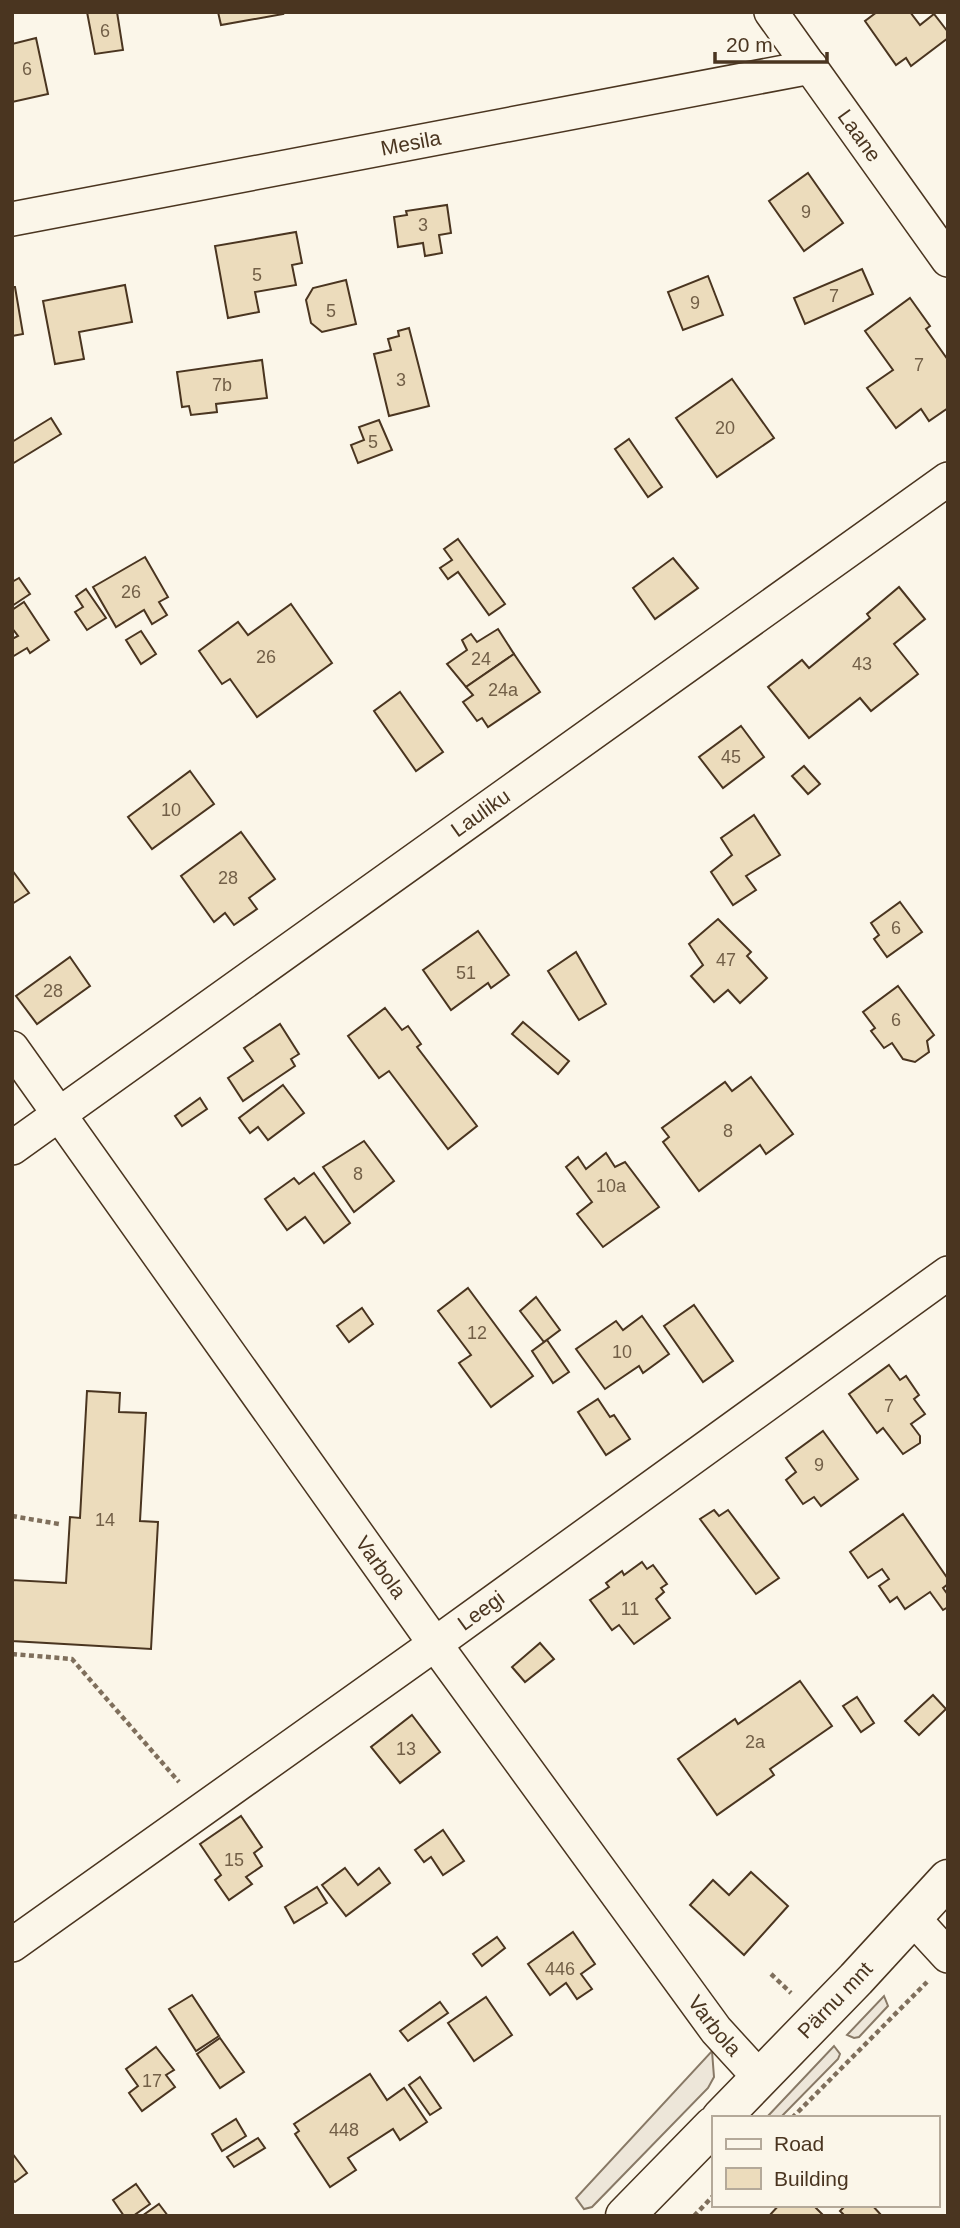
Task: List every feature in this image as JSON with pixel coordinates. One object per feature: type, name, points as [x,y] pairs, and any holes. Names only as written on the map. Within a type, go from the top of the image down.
[{"type":"main road","name":"Pärnu mnt","points":[[723,2116],[948,1880]]},
{"type":"main road","points":[[625,2216],[712,2127]]},
{"type":"street","name":"Laane","points":[[771,12],[948,260]]},
{"type":"street","name":"Mesila","points":[[12,219],[811,67]]},
{"type":"street","name":"Lauliku","points":[[12,1148],[948,479]]},
{"type":"street","name":"Varbola","points":[[12,1048],[435,1644],[716,2030],[760,2078]]},
{"type":"street","name":"Leegi","points":[[12,1945],[435,1644],[948,1273]]},
{"type":"street","points":[[913,1918],[939,1968]]},
{"type":"path","points":[[12,1516],[59,1524]]},
{"type":"path","points":[[12,1654],[72,1659],[203,1809]]},
{"type":"path","points":[[794,2116],[939,1968]]},
{"type":"path","points":[[694,2216],[712,2197]]},
{"type":"shaded area","points":[[884,1996],[888,2006],[859,2037],[847,2035]]},
{"type":"shaded area","points":[[834,2046],[840,2054],[838,2059],[782,2116],[768,2116]]},
{"type":"shaded area","points":[[712,2051],[714,2077],[708,2088],[592,2207],[584,2209],[576,2198]]},
{"type":"building","points":[[87,12],[117,12],[123,50],[95,54]]},
{"type":"building","points":[[218,12],[282,12],[283,14],[221,25]]},
{"type":"building","points":[[877,12],[910,12],[920,25],[934,14],[948,32],[948,38],[911,66],[906,58],[896,65],[865,21]]},
{"type":"building","points":[[36,38],[48,94],[12,102],[12,44]]},
{"type":"building","points":[[808,173],[843,223],[804,251],[769,201]]},
{"type":"building","points":[[447,205],[451,233],[439,235],[442,253],[425,256],[423,243],[398,247],[394,217],[407,215],[406,211]]},
{"type":"building","points":[[296,232],[302,263],[292,265],[296,285],[255,292],[259,312],[228,318],[215,246]]},
{"type":"building","points":[[862,269],[873,294],[805,324],[794,298]]},
{"type":"building","points":[[708,276],[723,315],[683,330],[668,292]]},
{"type":"building","points":[[346,280],[356,324],[322,332],[311,323],[306,300],[313,288]]},
{"type":"building","points":[[125,285],[132,322],[79,332],[84,359],[55,364],[43,301]]},
{"type":"building","points":[[12,287],[15,287],[23,334],[12,336]]},
{"type":"building","points":[[910,298],[930,326],[926,329],[948,360],[948,408],[929,421],[921,409],[896,428],[867,388],[893,370],[865,331]]},
{"type":"building","points":[[409,328],[429,406],[389,416],[374,354],[391,350],[388,339],[399,336],[398,331]]},
{"type":"building","points":[[262,360],[267,398],[216,404],[217,412],[191,415],[189,406],[182,407],[177,372]]},
{"type":"building","points":[[732,379],[774,438],[717,477],[676,418]]},
{"type":"building","points":[[51,418],[61,434],[12,464],[12,442]]},
{"type":"building","points":[[379,420],[392,450],[358,463],[351,445],[364,440],[359,427]]},
{"type":"building","points":[[629,439],[662,487],[648,497],[615,449]]},
{"type":"building","points":[[458,539],[505,604],[489,615],[458,572],[448,579],[440,568],[452,560],[444,549]]},
{"type":"building","points":[[145,557],[168,597],[159,602],[167,615],[152,624],[144,610],[116,627],[93,587]]},
{"type":"building","points":[[673,558],[698,588],[655,619],[633,588]]},
{"type":"building","points":[[19,578],[30,594],[12,606],[12,582]]},
{"type":"building","points":[[899,587],[925,619],[894,644],[918,674],[871,711],[860,698],[809,738],[768,687],[802,660],[809,668],[870,618],[867,614]]},
{"type":"building","points":[[86,589],[106,618],[87,630],[75,612],[83,607],[76,596]]},
{"type":"building","points":[[24,602],[49,640],[30,653],[27,648],[12,657],[12,639],[18,636],[12,628],[12,610]]},
{"type":"building","points":[[291,604],[332,663],[257,717],[230,679],[222,684],[199,651],[238,622],[248,635]]},
{"type":"building","points":[[498,629],[514,654],[466,687],[447,664],[467,650],[462,640],[471,634],[477,642]]},
{"type":"building","points":[[141,631],[156,654],[141,664],[126,640]]},
{"type":"building","points":[[514,654],[540,692],[488,727],[482,718],[477,721],[463,702],[473,695],[466,687]]},
{"type":"building","points":[[400,692],[443,752],[416,771],[374,711]]},
{"type":"building","points":[[741,726],[764,757],[723,788],[699,757]]},
{"type":"building","points":[[804,766],[820,784],[808,794],[792,776]]},
{"type":"building","points":[[190,771],[214,804],[152,849],[128,817]]},
{"type":"building","points":[[754,815],[780,855],[746,876],[756,890],[733,905],[711,872],[732,855],[721,838]]},
{"type":"building","points":[[241,832],[275,879],[249,898],[257,909],[234,925],[225,913],[214,922],[181,876]]},
{"type":"building","points":[[12,870],[29,893],[12,904]]},
{"type":"building","points":[[900,902],[922,932],[887,957],[874,939],[879,935],[871,923]]},
{"type":"building","points":[[718,919],[751,952],[747,956],[767,978],[740,1003],[728,990],[714,1002],[691,976],[703,965],[689,944]]},
{"type":"building","points":[[478,931],[509,975],[491,988],[488,983],[451,1010],[423,970]]},
{"type":"building","points":[[576,952],[606,1004],[579,1020],[548,971]]},
{"type":"building","points":[[70,957],[90,986],[37,1024],[16,996]]},
{"type":"building","points":[[898,986],[934,1035],[927,1041],[929,1052],[915,1062],[903,1059],[892,1043],[884,1048],[871,1031],[875,1028],[863,1012]]},
{"type":"building","points":[[385,1008],[402,1030],[408,1026],[421,1044],[417,1047],[477,1126],[448,1149],[389,1071],[379,1078],[348,1036]]},
{"type":"building","points":[[523,1022],[569,1061],[558,1074],[512,1034]]},
{"type":"building","points":[[280,1024],[299,1054],[291,1059],[295,1066],[243,1101],[228,1078],[253,1061],[244,1048]]},
{"type":"building","points":[[751,1077],[793,1134],[766,1154],[760,1145],[699,1191],[663,1142],[669,1137],[662,1128],[725,1082],[732,1091]]},
{"type":"building","points":[[283,1085],[304,1113],[268,1140],[258,1127],[250,1133],[239,1118]]},
{"type":"building","points":[[200,1098],[207,1109],[182,1126],[175,1116]]},
{"type":"building","points":[[364,1141],[394,1181],[354,1212],[323,1167]]},
{"type":"building","points":[[606,1153],[615,1167],[625,1162],[659,1207],[603,1247],[577,1214],[592,1202],[566,1167],[578,1157],[586,1169]]},
{"type":"building","points":[[314,1173],[350,1223],[324,1243],[305,1217],[287,1230],[265,1199],[294,1178],[299,1184]]},
{"type":"building","points":[[468,1288],[533,1376],[491,1407],[459,1363],[471,1355],[438,1311]]},
{"type":"building","points":[[536,1297],[560,1330],[544,1342],[520,1311]]},
{"type":"building","points":[[694,1305],[733,1361],[703,1382],[664,1326]]},
{"type":"building","points":[[362,1308],[373,1324],[349,1342],[337,1326]]},
{"type":"building","points":[[642,1316],[669,1354],[643,1373],[639,1366],[605,1389],[576,1349],[616,1321],[623,1330]]},
{"type":"building","points":[[547,1340],[569,1372],[553,1383],[532,1351]]},
{"type":"building","points":[[889,1365],[900,1380],[906,1376],[919,1395],[914,1399],[925,1414],[911,1424],[920,1436],[920,1443],[903,1454],[883,1428],[877,1433],[849,1394]]},
{"type":"building","points":[[87,1391],[120,1393],[119,1412],[146,1413],[140,1521],[158,1522],[151,1649],[12,1641],[12,1580],[66,1583],[70,1517],[80,1518]]},
{"type":"building","points":[[598,1399],[610,1417],[614,1415],[630,1439],[606,1455],[578,1412]]},
{"type":"building","points":[[823,1431],[858,1479],[821,1506],[814,1497],[803,1504],[786,1480],[796,1472],[786,1458]]},
{"type":"building","points":[[714,1510],[719,1516],[728,1510],[779,1578],[756,1594],[700,1519]]},
{"type":"building","points":[[903,1514],[948,1579],[948,1584],[943,1588],[948,1595],[948,1607],[943,1610],[930,1592],[905,1609],[897,1597],[890,1602],[879,1586],[889,1579],[882,1569],[868,1578],[850,1552]]},
{"type":"building","points":[[642,1562],[647,1569],[653,1565],[667,1584],[661,1588],[664,1592],[656,1599],[670,1618],[634,1644],[619,1625],[612,1630],[590,1600],[609,1587],[606,1583],[622,1571],[624,1575]]},
{"type":"building","points":[[540,1643],[554,1659],[525,1682],[512,1667]]},
{"type":"building","points":[[800,1681],[832,1726],[770,1769],[774,1775],[717,1815],[678,1759],[735,1719],[738,1724]]},
{"type":"building","points":[[933,1695],[946,1709],[919,1735],[905,1721]]},
{"type":"building","points":[[857,1697],[874,1723],[861,1732],[843,1706]]},
{"type":"building","points":[[412,1715],[440,1752],[400,1783],[371,1747]]},
{"type":"building","points":[[241,1816],[262,1847],[254,1853],[262,1866],[246,1877],[252,1884],[229,1900],[215,1880],[221,1875],[200,1844]]},
{"type":"building","points":[[443,1830],[464,1861],[443,1875],[431,1857],[424,1862],[415,1850]]},
{"type":"building","points":[[345,1868],[358,1885],[379,1868],[390,1883],[346,1916],[322,1885]]},
{"type":"building","points":[[751,1872],[788,1906],[744,1955],[690,1905],[713,1880],[729,1895]]},
{"type":"building","points":[[317,1887],[327,1903],[294,1923],[285,1907]]},
{"type":"building","points":[[573,1932],[595,1964],[581,1974],[592,1989],[577,1999],[566,1983],[550,1995],[528,1964]]},
{"type":"building","points":[[497,1937],[505,1948],[482,1966],[473,1954]]},
{"type":"building","points":[[192,1995],[219,2036],[196,2051],[169,2009]]},
{"type":"building","points":[[486,1997],[512,2035],[474,2061],[448,2023]]},
{"type":"building","points":[[440,2002],[448,2013],[408,2041],[400,2031]]},
{"type":"building","points":[[220,2038],[244,2072],[220,2088],[197,2054]]},
{"type":"building","points":[[156,2047],[174,2070],[166,2075],[175,2087],[142,2111],[129,2093],[138,2086],[126,2069]]},
{"type":"building","points":[[370,2074],[387,2100],[404,2088],[427,2122],[400,2140],[393,2129],[348,2158],[356,2170],[330,2187],[295,2134],[299,2131],[294,2124]]},
{"type":"building","points":[[420,2077],[441,2108],[430,2115],[409,2085]]},
{"type":"building","points":[[236,2119],[246,2136],[222,2151],[212,2134]]},
{"type":"building","points":[[258,2138],[265,2148],[234,2167],[227,2157]]},
{"type":"building","points":[[12,2153],[27,2173],[15,2182],[12,2179]]},
{"type":"building","points":[[136,2184],[150,2204],[133,2216],[124,2216],[113,2200]]},
{"type":"building","points":[[159,2204],[168,2216],[142,2216]]},
{"type":"building","points":[[777,2207],[815,2207],[824,2216],[769,2216]]},
{"type":"building","points":[[844,2207],[874,2207],[882,2216],[845,2216],[840,2211]]}]
